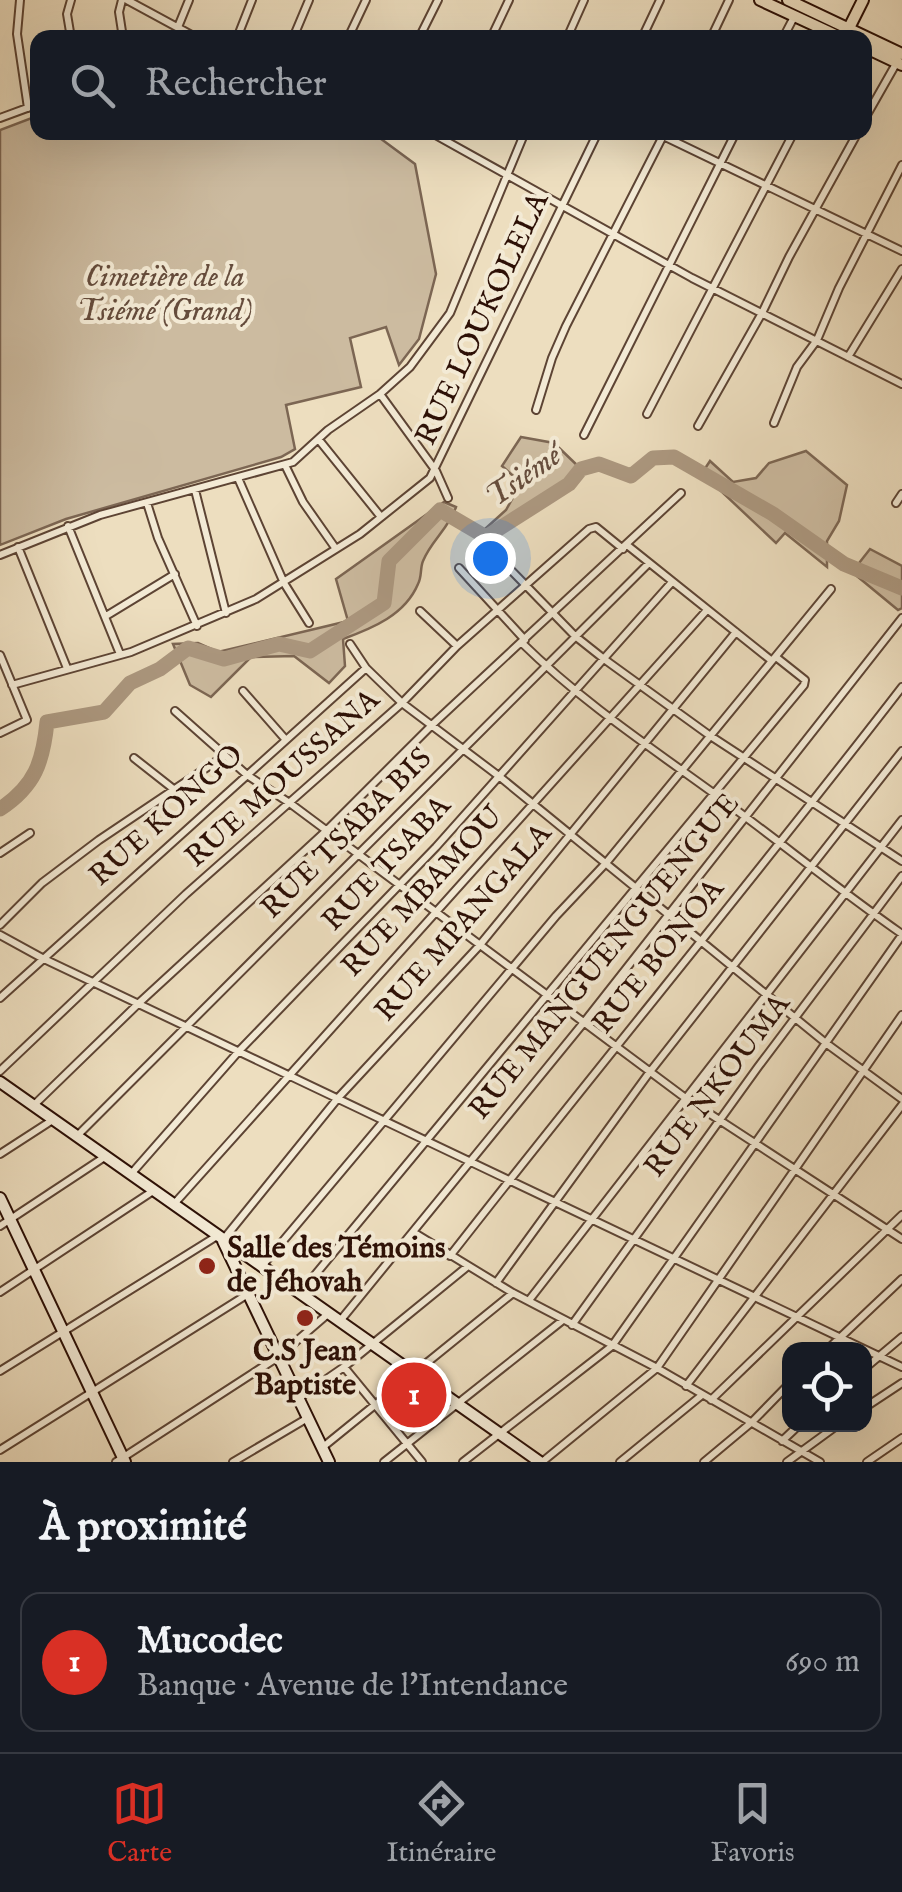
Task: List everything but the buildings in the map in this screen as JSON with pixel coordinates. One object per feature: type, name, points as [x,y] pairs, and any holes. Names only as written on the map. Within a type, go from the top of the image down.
[{"type":"main road","points":[[760,0],[796,5],[838,30]]},
{"type":"main road","points":[[847,30],[863,0]]},
{"type":"main road","points":[[872,45],[901,57]]},
{"type":"main road","points":[[872,49],[901,57]]},
{"type":"street","points":[[0,118],[28,108],[17,34],[20,0]]},
{"type":"street","points":[[69,30],[67,14],[72,0]]},
{"type":"street","points":[[121,30],[119,12],[127,0],[184,30]]},
{"type":"street","points":[[178,30],[189,0]]},
{"type":"street","points":[[240,30],[252,0]]},
{"type":"street","points":[[296,30],[309,0]]},
{"type":"street","points":[[352,30],[366,0]]},
{"type":"street","points":[[423,30],[438,0]]},
{"type":"street","points":[[495,30],[509,0]]},
{"type":"street","points":[[571,30],[584,0]]},
{"type":"street","points":[[646,30],[660,0]]},
{"type":"street","points":[[715,30],[730,0]]},
{"type":"street","points":[[786,30],[796,5]]},
{"type":"street","points":[[872,106],[901,57]]},
{"type":"street","points":[[0,555],[68,526],[302,457],[340,421],[380,394],[410,367],[450,312],[522,140]]},
{"type":"street","name":"RUE LOUKOLELA","points":[[12,685],[120,654],[226,613],[284,583],[336,549],[436,471],[594,140]]},
{"type":"street","points":[[536,410],[552,358],[658,140]]},
{"type":"street","points":[[672,140],[902,251]]},
{"type":"street","points":[[584,435],[732,140]]},
{"type":"street","points":[[647,414],[790,140]]},
{"type":"street","points":[[698,426],[854,140]]},
{"type":"street","points":[[443,141],[714,289],[902,384]]},
{"type":"street","points":[[774,423],[796,368],[817,340],[902,165]]},
{"type":"street","points":[[848,357],[902,269]]},
{"type":"street","points":[[380,394],[436,471],[448,498]]},
{"type":"street","points":[[318,440],[381,517]]},
{"type":"street","points":[[285,465],[303,502],[336,549]]},
{"type":"street","points":[[238,478],[284,583],[309,623]]},
{"type":"street","points":[[194,490],[226,613]]},
{"type":"street","points":[[33,1106],[681,492]]},
{"type":"street","points":[[896,503],[902,494]]},
{"type":"street","points":[[147,503],[197,626]]},
{"type":"street","points":[[68,526],[120,654]]},
{"type":"street","name":"RUE MOUSSANA","points":[[0,1071],[93,981],[402,704],[457,646],[589,529],[599,529],[625,547]]},
{"type":"street","points":[[18,547],[67,668]]},
{"type":"street","points":[[300,1294],[806,682],[625,547]]},
{"type":"street","name":"RUE TSABA BIS","points":[[76,1137],[649,563]]},
{"type":"street","points":[[506,565],[575,636],[604,659],[902,861]]},
{"type":"street","points":[[460,568],[546,666],[576,691],[902,935],[612,1346],[463,1462]]},
{"type":"street","points":[[106,616],[175,574]]},
{"type":"street","name":"RUE TSABA","points":[[131,1174],[239,1051],[500,777],[672,582]]},
{"type":"street","points":[[262,1266],[512,968],[606,863],[831,588]]},
{"type":"street","name":"RUE MBAMOU","points":[[173,1204],[707,610]]},
{"type":"street","points":[[420,611],[457,646]]},
{"type":"street","name":"RUE MANGUENGUENGUE","points":[[340,1322],[585,1021],[902,618]]},
{"type":"street","name":"RUE MPANGALA","points":[[0,1372],[220,1238],[338,1098],[479,946],[736,632]]},
{"type":"street","points":[[350,644],[366,668],[402,704],[500,777],[902,1102],[686,1386]]},
{"type":"street","points":[[0,656],[28,720],[0,733]]},
{"type":"street","name":"RUE KONGO","points":[[0,998],[366,668]]},
{"type":"street","name":"RUE BONOA","points":[[450,1256],[902,687]]},
{"type":"street","points":[[242,691],[286,740]]},
{"type":"street","points":[[176,712],[247,775],[585,1021],[684,1098],[902,1239]]},
{"type":"street","points":[[496,1283],[650,1073],[902,751]]},
{"type":"street","points":[[0,925],[42,883],[224,756]]},
{"type":"street","points":[[134,758],[176,791]]},
{"type":"street","points":[[530,1299],[902,820]]},
{"type":"street","points":[[0,853],[30,833]]},
{"type":"street","name":"RUE NKOUMA","points":[[384,1462],[456,1403],[568,1322],[902,876]]},
{"type":"street","points":[[0,935],[902,1368]]},
{"type":"street","points":[[0,1082],[541,1462],[656,1368],[902,1016]]},
{"type":"street","points":[[0,1154],[51,1121]]},
{"type":"street","points":[[5,1223],[106,1156]]},
{"type":"street","points":[[0,1292],[153,1191]]},
{"type":"street","points":[[0,1198],[5,1223],[34,1270],[121,1461],[278,1357],[329,1313]]},
{"type":"street","points":[[711,1400],[902,1215]]},
{"type":"street","points":[[412,1232],[513,1293],[656,1368],[820,1462]]},
{"type":"street","points":[[220,1238],[329,1462]]},
{"type":"street","points":[[298,1399],[344,1368],[468,1266]]},
{"type":"street","points":[[835,1342],[902,1279]]},
{"type":"street","points":[[322,1448],[513,1293]]},
{"type":"street","points":[[0,1450],[248,1294]]},
{"type":"street","points":[[872,1362],[902,1337]]},
{"type":"street","points":[[344,1368],[422,1462]]},
{"type":"street","points":[[872,1403],[902,1383]]},
{"type":"street","points":[[704,1462],[782,1391]]},
{"type":"street","points":[[620,1462],[702,1395]]},
{"type":"street","points":[[233,1462],[306,1418]]},
{"type":"street","points":[[782,1441],[792,1432]]},
{"type":"street","points":[[787,1462],[827,1432]]},
{"type":"street","points":[[867,1462],[902,1438]]},
{"type":"green space","name":"Cimetière de la Tsiémé (Grand)","points":[[30,119],[30,140],[382,140],[415,164],[436,274],[419,339],[399,365],[386,327],[350,338],[361,387],[286,405],[295,449],[281,457],[66,519],[0,545],[0,130]]},
{"type":"green space","points":[[521,437],[554,443],[581,469],[498,535],[485,529],[506,510],[521,483],[502,466]]},
{"type":"green space","points":[[806,451],[847,485],[839,521],[827,541],[827,567],[785,533],[776,543],[702,473],[710,461],[733,482],[756,478],[769,463]]},
{"type":"green space","points":[[444,502],[456,507],[426,554],[412,595],[387,619],[343,639],[345,666],[329,683],[294,656],[251,657],[211,697],[190,685],[173,644],[198,643],[218,652],[348,621],[336,579]]},
{"type":"green space","points":[[870,549],[902,566],[902,608],[898,610],[852,572]]},
{"type":"waterway","name":"Tsiémé","points":[[0,809],[22,791],[35,772],[47,722],[104,712],[130,683],[160,669],[188,648],[224,659],[279,644],[310,651],[384,603],[389,561],[440,510],[486,537],[569,484],[581,469],[599,464],[631,476],[653,458],[674,457],[773,514],[844,564],[902,588]]},
{"type":"place","name":"Salle des Témoins de Jéhovah","points":[[207,1266]]},
{"type":"place","name":"C.S Jean Baptiste","points":[[305,1318]]},
{"type":"place","name":"Mucodec","points":[[414,1395]]}]
